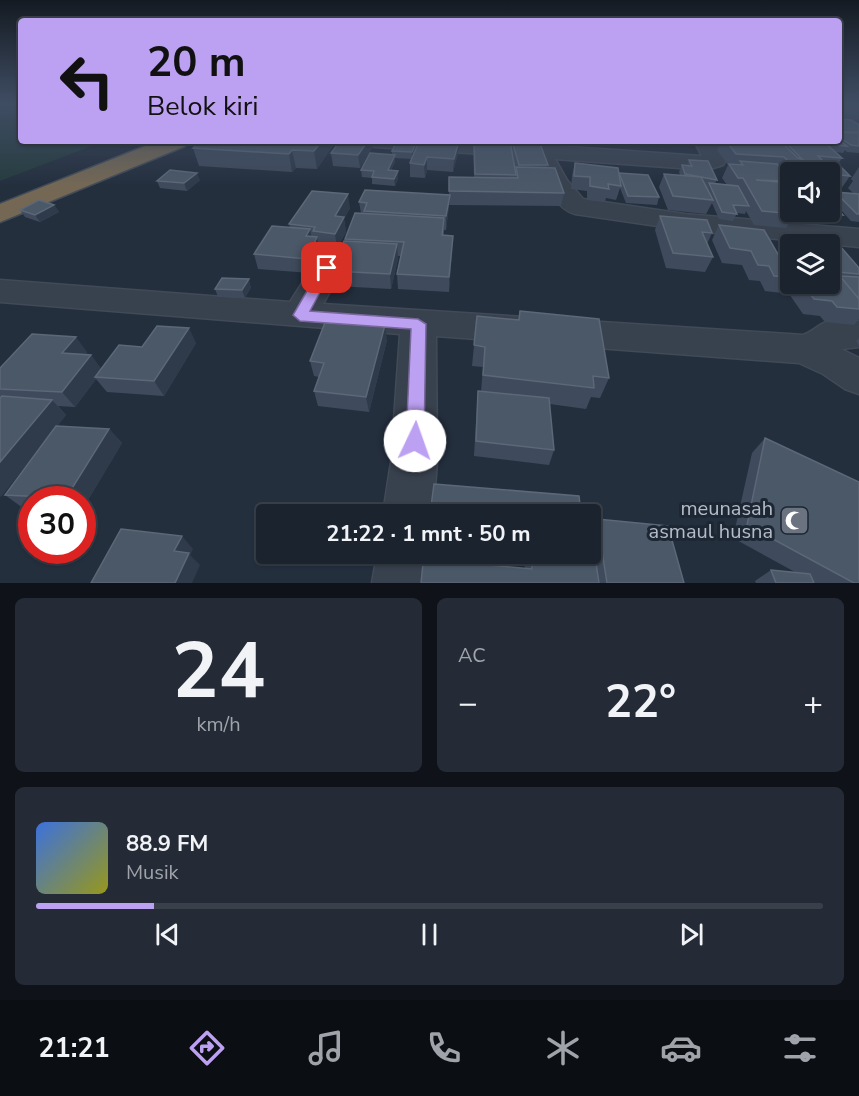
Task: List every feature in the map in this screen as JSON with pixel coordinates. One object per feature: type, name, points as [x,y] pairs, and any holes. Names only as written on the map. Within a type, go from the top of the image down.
[{"type":"highway","points":[[0,196],[134,144]]},
{"type":"highway","points":[[0,214],[170,144]]},
{"type":"street","points":[[433,144],[707,164],[715,160],[707,144]]},
{"type":"street","points":[[539,151],[575,207],[685,222],[826,236],[856,252]]},
{"type":"street","points":[[300,315],[327,268]]},
{"type":"street","points":[[0,291],[418,324],[566,331],[803,349],[837,363],[859,378]]},
{"type":"street","points":[[409,504],[414,462],[418,324]]},
{"type":"street","points":[[803,349],[823,344],[835,333],[859,334]]},
{"type":"street","points":[[400,583],[403,564]]},
{"type":"green space","points":[[0,130],[18,130],[18,144],[97,144],[0,181]]},
{"type":"building","points":[[842,130],[859,130],[842,132]]},
{"type":"building","points":[[842,132],[859,133],[859,146],[851,145],[842,139]]},
{"type":"building","points":[[842,142],[847,146],[832,145],[842,144]]},
{"type":"building","points":[[198,144],[320,144],[314,151],[292,150],[289,154],[193,148]]},
{"type":"building","points":[[338,144],[366,144],[358,155],[331,153]]},
{"type":"building","points":[[396,144],[416,144],[412,152],[392,151]]},
{"type":"building","points":[[418,144],[458,144],[454,159],[427,157],[424,165],[410,163]]},
{"type":"building","points":[[474,144],[511,144],[516,175],[475,174]]},
{"type":"building","points":[[513,144],[540,144],[548,165],[519,165]]},
{"type":"building","points":[[728,144],[783,144],[802,159],[787,144],[826,144],[842,158],[818,156],[824,162],[789,162],[784,157],[736,154]]},
{"type":"building","points":[[370,153],[395,155],[388,170],[398,171],[394,179],[372,177],[374,171],[361,170]]},
{"type":"building","points":[[689,160],[708,161],[717,180],[685,174],[682,165],[692,166]]},
{"type":"building","points":[[740,161],[777,164],[780,167],[780,181],[756,180],[780,182],[780,213],[762,211],[743,178],[738,178],[729,164],[743,165]]},
{"type":"building","points":[[575,163],[618,168],[621,186],[608,184],[609,189],[590,186],[590,177],[574,176]]},
{"type":"building","points":[[516,167],[555,168],[564,193],[449,191],[449,177],[518,178]]},
{"type":"building","points":[[840,167],[841,167],[850,176],[840,175]]},
{"type":"building","points":[[170,170],[197,173],[184,183],[157,181]]},
{"type":"building","points":[[619,173],[648,175],[659,197],[628,196]]},
{"type":"building","points":[[664,174],[701,177],[713,200],[673,196]]},
{"type":"building","points":[[709,183],[738,186],[749,206],[733,205],[737,214],[722,212]]},
{"type":"building","points":[[365,190],[450,195],[446,216],[364,211],[367,203],[359,202]]},
{"type":"building","points":[[312,191],[348,194],[335,216],[344,217],[335,234],[313,231],[315,227],[289,224]]},
{"type":"building","points":[[840,192],[859,194],[859,214],[840,197]]},
{"type":"building","points":[[39,200],[54,205],[35,215],[20,210]]},
{"type":"building","points":[[355,213],[444,218],[442,235],[453,236],[449,277],[397,274],[404,242],[345,239]]},
{"type":"building","points":[[660,216],[707,220],[712,233],[702,232],[713,257],[673,253]]},
{"type":"building","points":[[719,225],[764,230],[780,258],[780,276],[774,276],[769,266],[758,265],[751,251],[730,248]]},
{"type":"building","points":[[272,226],[310,229],[306,236],[317,237],[307,259],[254,254]]},
{"type":"building","points":[[344,241],[397,244],[390,274],[333,271]]},
{"type":"building","points":[[840,246],[859,268],[859,274],[840,272]]},
{"type":"building","points":[[840,275],[859,299],[859,309],[837,307],[832,301],[814,299],[810,294],[840,294]]},
{"type":"building","points":[[840,276],[859,277],[859,299]]},
{"type":"building","points":[[222,278],[249,279],[242,290],[215,289]]},
{"type":"building","points":[[520,311],[599,319],[609,378],[593,376],[594,388],[483,375],[485,347],[474,345],[477,316],[519,320]]},
{"type":"building","points":[[326,320],[385,325],[366,397],[314,391],[324,363],[310,361]]},
{"type":"building","points":[[157,326],[189,328],[154,381],[95,377],[119,345],[142,347]]},
{"type":"building","points":[[32,334],[76,337],[62,353],[91,355],[62,392],[0,389],[0,368]]},
{"type":"building","points":[[478,391],[549,398],[554,450],[476,441]]},
{"type":"building","points":[[2,396],[52,400],[0,462],[0,398]]},
{"type":"building","points":[[56,426],[109,429],[73,486],[18,486],[18,496],[5,495]]},
{"type":"building","name":"meunasah asmaul husna","points":[[765,438],[859,482],[859,583],[854,583],[747,525]]},
{"type":"building","points":[[434,484],[579,496],[580,504],[431,504]]},
{"type":"building","points":[[601,519],[668,526],[684,583],[607,583],[601,545]]},
{"type":"building","points":[[121,529],[182,536],[174,551],[189,553],[175,583],[91,583]]},
{"type":"building","points":[[423,564],[478,564],[532,569],[532,564],[596,564],[599,583],[421,583]]},
{"type":"building","points":[[771,570],[810,574],[814,583],[776,583]]},
{"type":"place","name":"meunasah asmaul husna","points":[[794,520]]},
{"type":"route","points":[[327,268],[300,315],[418,324],[415,441]]}]
